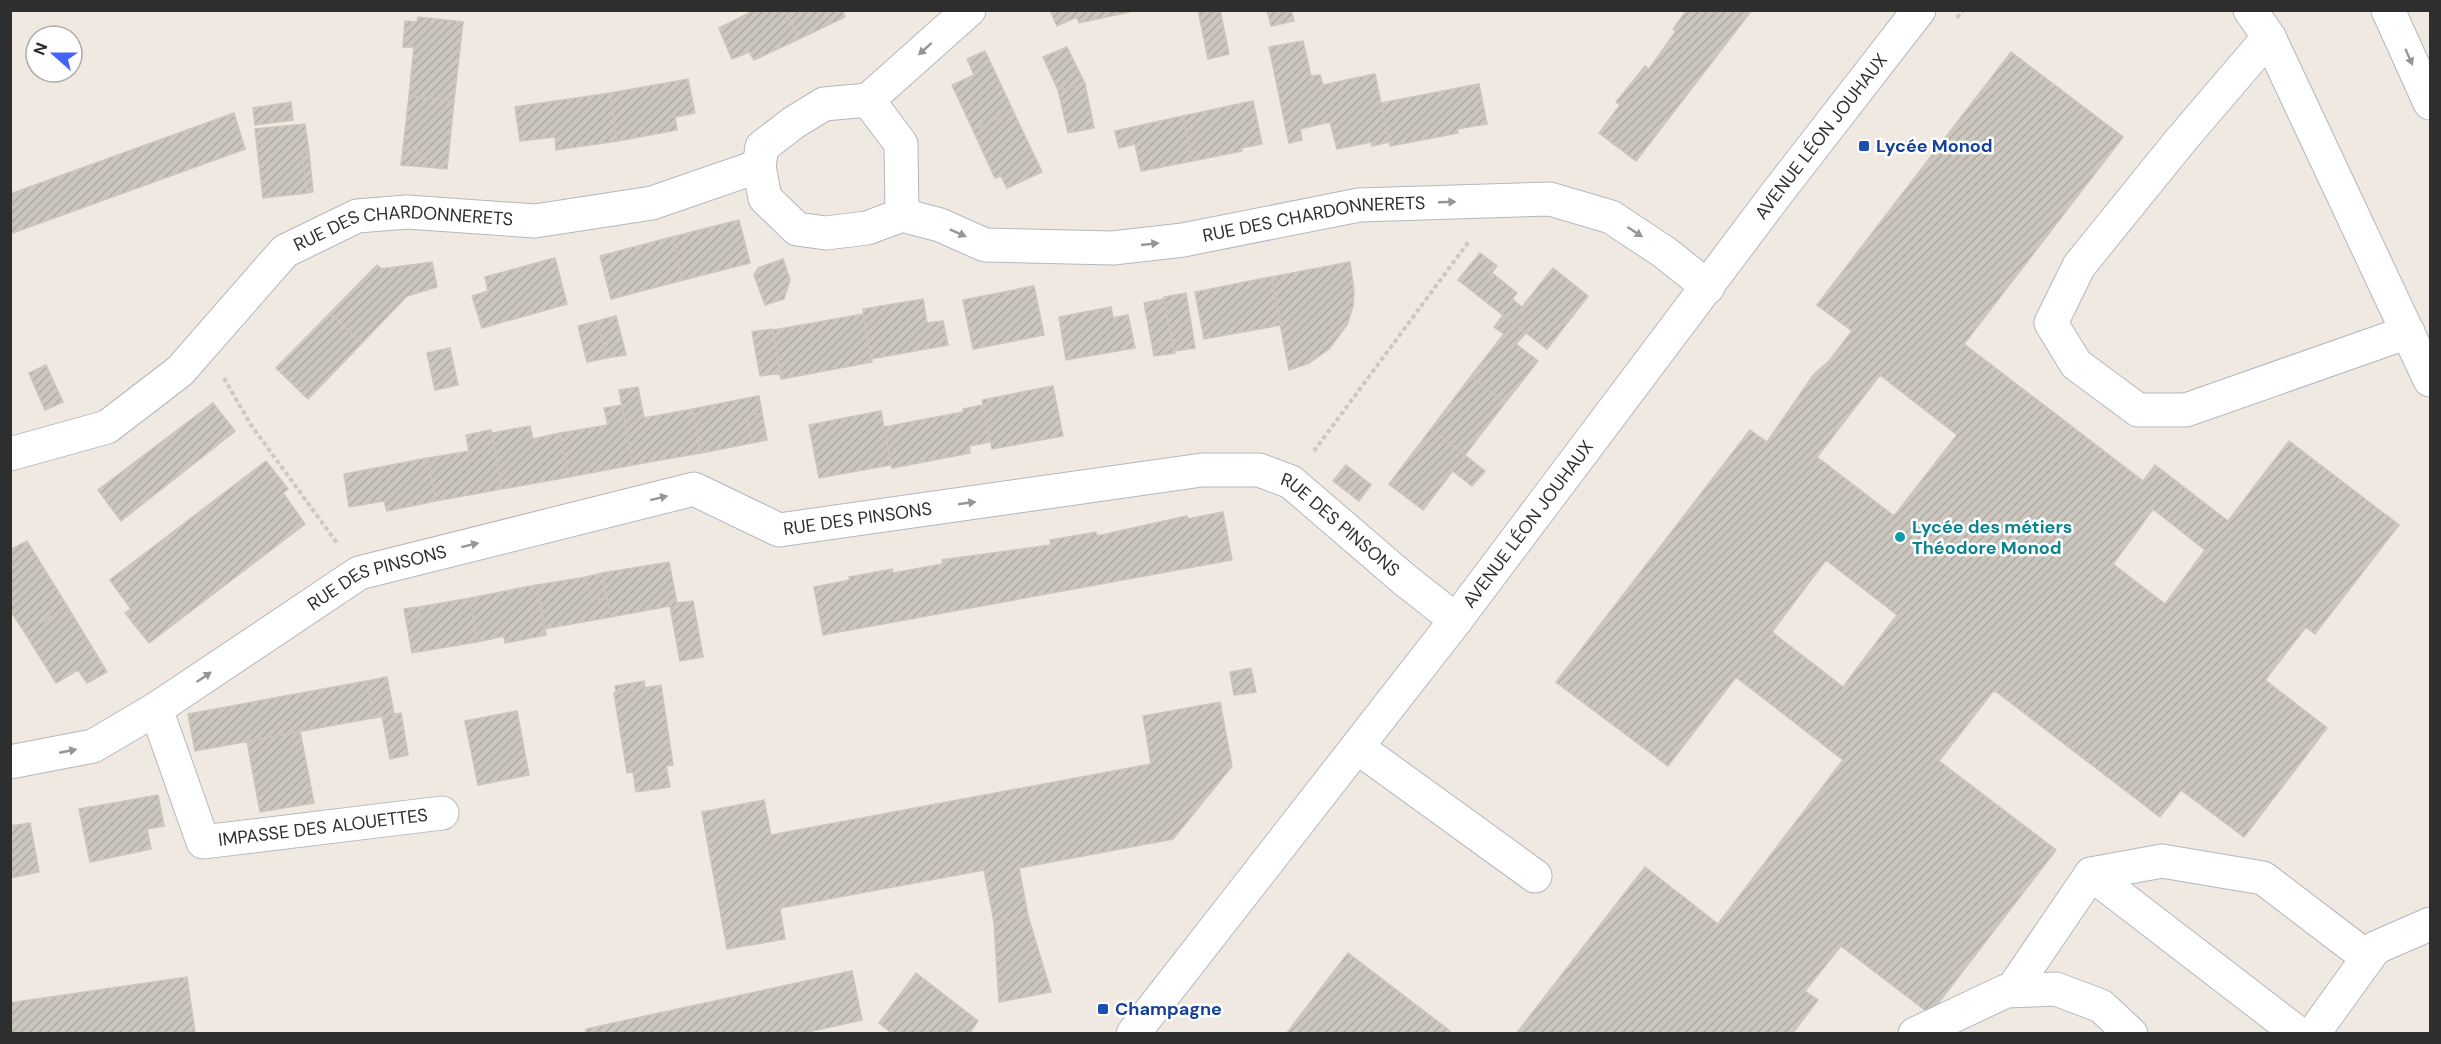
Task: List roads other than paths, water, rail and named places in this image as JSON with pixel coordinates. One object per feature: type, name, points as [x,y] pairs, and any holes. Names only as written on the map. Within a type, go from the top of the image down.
[{"type":"street","points":[[868,100],[901,144],[902,215],[867,228],[826,233],[796,229],[765,198],[759,166],[762,147],[793,123],[824,104],[868,100],[969,10]]},
{"type":"street","name":"AVENUE LÉON JOUHAUX","points":[[1133,1034],[1456,620],[1919,10]]},
{"type":"street","points":[[2250,10],[2269,37],[2430,380]]},
{"type":"street","points":[[2388,10],[2430,103]]},
{"type":"street","points":[[2269,37],[2181,140],[2079,266],[2051,323],[2076,364],[2138,410],[2186,410],[2408,332]]},
{"type":"street","name":"RUE DES CHARDONNERETS","points":[[10,454],[107,427],[180,371],[285,251],[357,216],[407,212],[535,221],[652,203],[759,166]]},
{"type":"street","name":"RUE DES CHARDONNERETS","points":[[902,215],[940,225],[985,244],[1113,248],[1184,240],[1359,205],[1550,199],[1611,217],[1664,252],[1708,287]]},
{"type":"street","name":"RUE DES PINSONS","points":[[10,762],[93,746],[156,709],[359,573],[694,489],[779,530],[1202,470],[1259,470],[1291,482],[1405,580],[1456,620]]},
{"type":"street","name":"IMPASSE DES ALOUETTES","points":[[156,709],[203,842],[442,813]]},
{"type":"street","points":[[1357,747],[1535,876]]},
{"type":"street","points":[[2012,990],[2091,874],[2162,861],[2263,878],[2368,958]]},
{"type":"street","points":[[2091,874],[2299,1034]]},
{"type":"street","points":[[2313,1034],[2375,948],[2430,924]]},
{"type":"street","points":[[1915,1034],[2006,991],[2056,989],[2101,1006],[2131,1034]]},
{"type":"place","name":"Lycée Monod","points":[[1864,146]]},
{"type":"place","name":"Lycée des métiers Théodore Monod","points":[[1900,537]]},
{"type":"place","name":"Champagne","points":[[1103,1009]]}]
